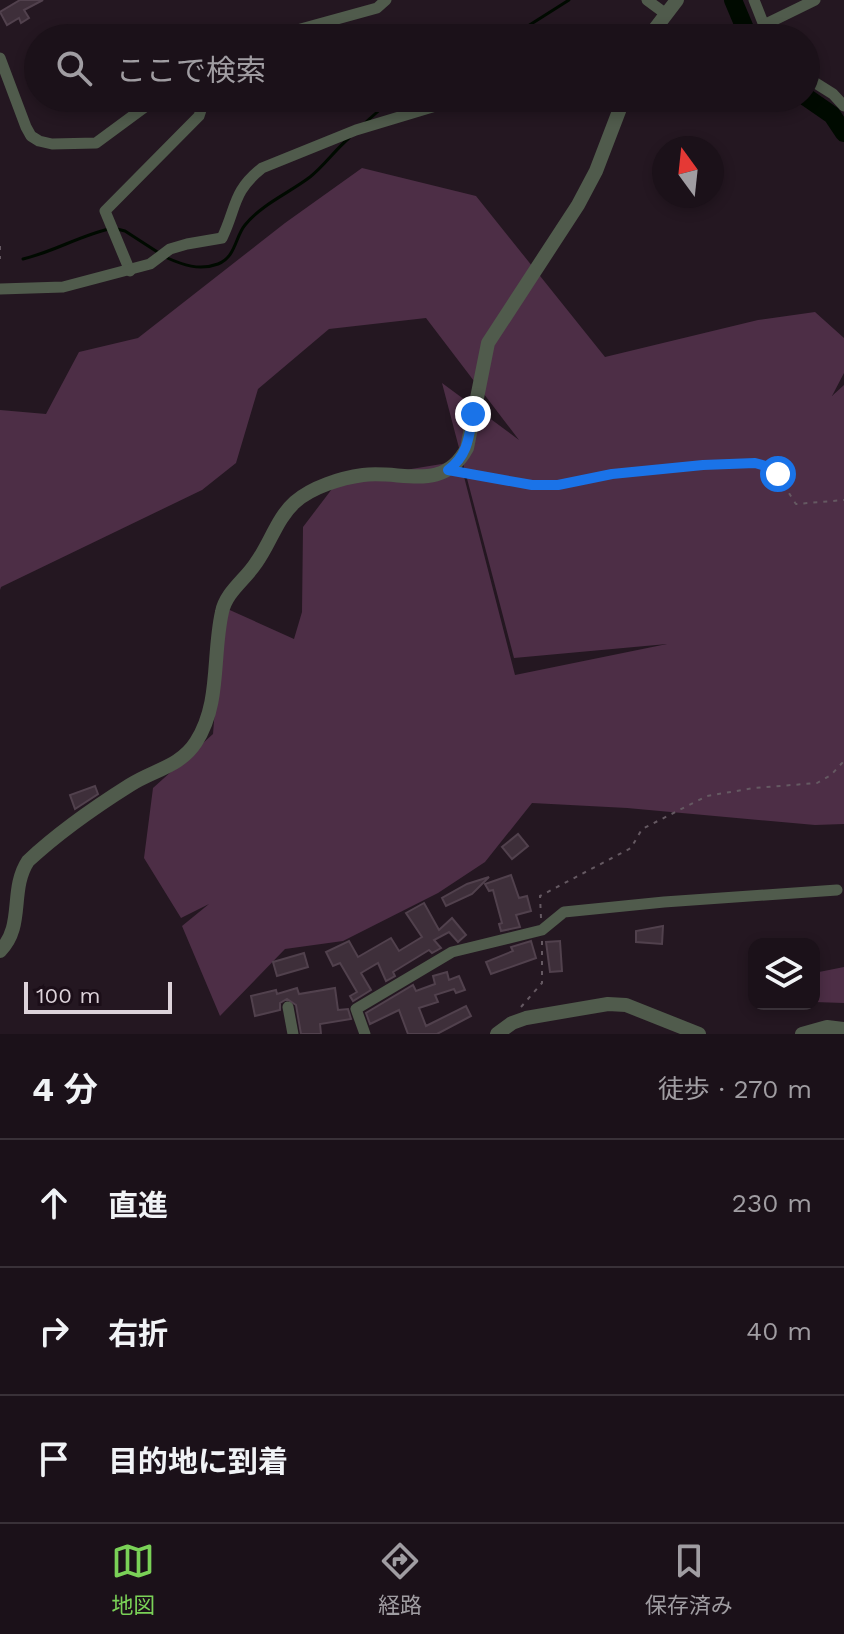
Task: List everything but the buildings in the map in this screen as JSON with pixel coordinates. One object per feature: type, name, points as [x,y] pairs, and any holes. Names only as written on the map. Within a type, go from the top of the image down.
[{"type":"street","points":[[319,24],[377,8],[386,0]]},
{"type":"street","points":[[647,0],[666,14]]},
{"type":"street","points":[[658,24],[677,0]]},
{"type":"street","points":[[754,0],[764,24]]},
{"type":"street","points":[[766,24],[815,0]]},
{"type":"street","points":[[0,58],[26,127],[39,141],[52,144],[96,143],[138,112]]},
{"type":"street","points":[[820,86],[844,106]]},
{"type":"street","points":[[130,271],[105,211],[200,112]]},
{"type":"street","points":[[0,289],[63,287],[150,264],[170,249],[222,238],[241,188],[262,168],[332,139],[417,112]]},
{"type":"street","points":[[0,951],[10,940],[16,921],[19,874],[28,861],[132,783],[175,763],[195,743],[210,715],[223,607],[234,588],[256,565],[293,504],[305,495],[351,478],[365,475],[416,478],[448,470],[460,461],[467,448],[488,343],[578,205],[596,171],[619,112]]},
{"type":"street","points":[[365,1034],[356,1009],[452,952],[542,930],[564,912],[837,890]]},
{"type":"street","points":[[497,1034],[526,1018],[608,1004],[626,1005],[699,1034]]},
{"type":"street","points":[[288,1007],[293,1034]]},
{"type":"street","points":[[802,1034],[827,1027],[844,1029]]},
{"type":"path","points":[[0,246],[0,259]]},
{"type":"path","points":[[448,470],[532,485],[558,485],[658,468],[755,463],[769,467],[778,474],[796,504],[844,500]]},
{"type":"path","points":[[516,1013],[542,983],[540,896],[631,848],[642,829],[707,796],[754,788],[817,783],[831,775],[844,761]]},
{"type":"shaded area","points":[[362,168],[476,196],[605,357],[758,320],[815,312],[844,338],[844,373],[832,396],[844,385],[844,824],[815,825],[532,803],[485,862],[438,893],[343,941],[285,949],[220,1016],[182,926],[209,904],[181,918],[144,858],[153,788],[213,734],[223,607],[294,639],[302,612],[303,527],[338,481],[460,461],[515,675],[667,644],[514,658],[442,383],[519,440],[426,318],[329,329],[258,389],[236,463],[202,490],[0,590],[0,410],[46,414],[79,352],[138,338],[285,223]]},
{"type":"shaded area","points":[[844,967],[844,1003],[820,1002],[820,972]]},
{"type":"waterway","points":[[531,24],[569,0]]},
{"type":"waterway","points":[[733,0],[743,24]]},
{"type":"waterway","points":[[820,107],[832,115],[844,133]]},
{"type":"waterway","points":[[366,122],[377,112]]},
{"type":"waterway","points":[[165,257],[198,267],[224,261],[252,218],[310,177],[349,138]]},
{"type":"waterway","points":[[23,259],[109,229]]},
{"type":"waterway","points":[[117,229],[159,253]]},
{"type":"route","points":[[473,414],[467,448],[460,461],[448,470],[532,485],[558,485],[612,474],[703,465],[755,463],[769,467],[778,474]]}]
